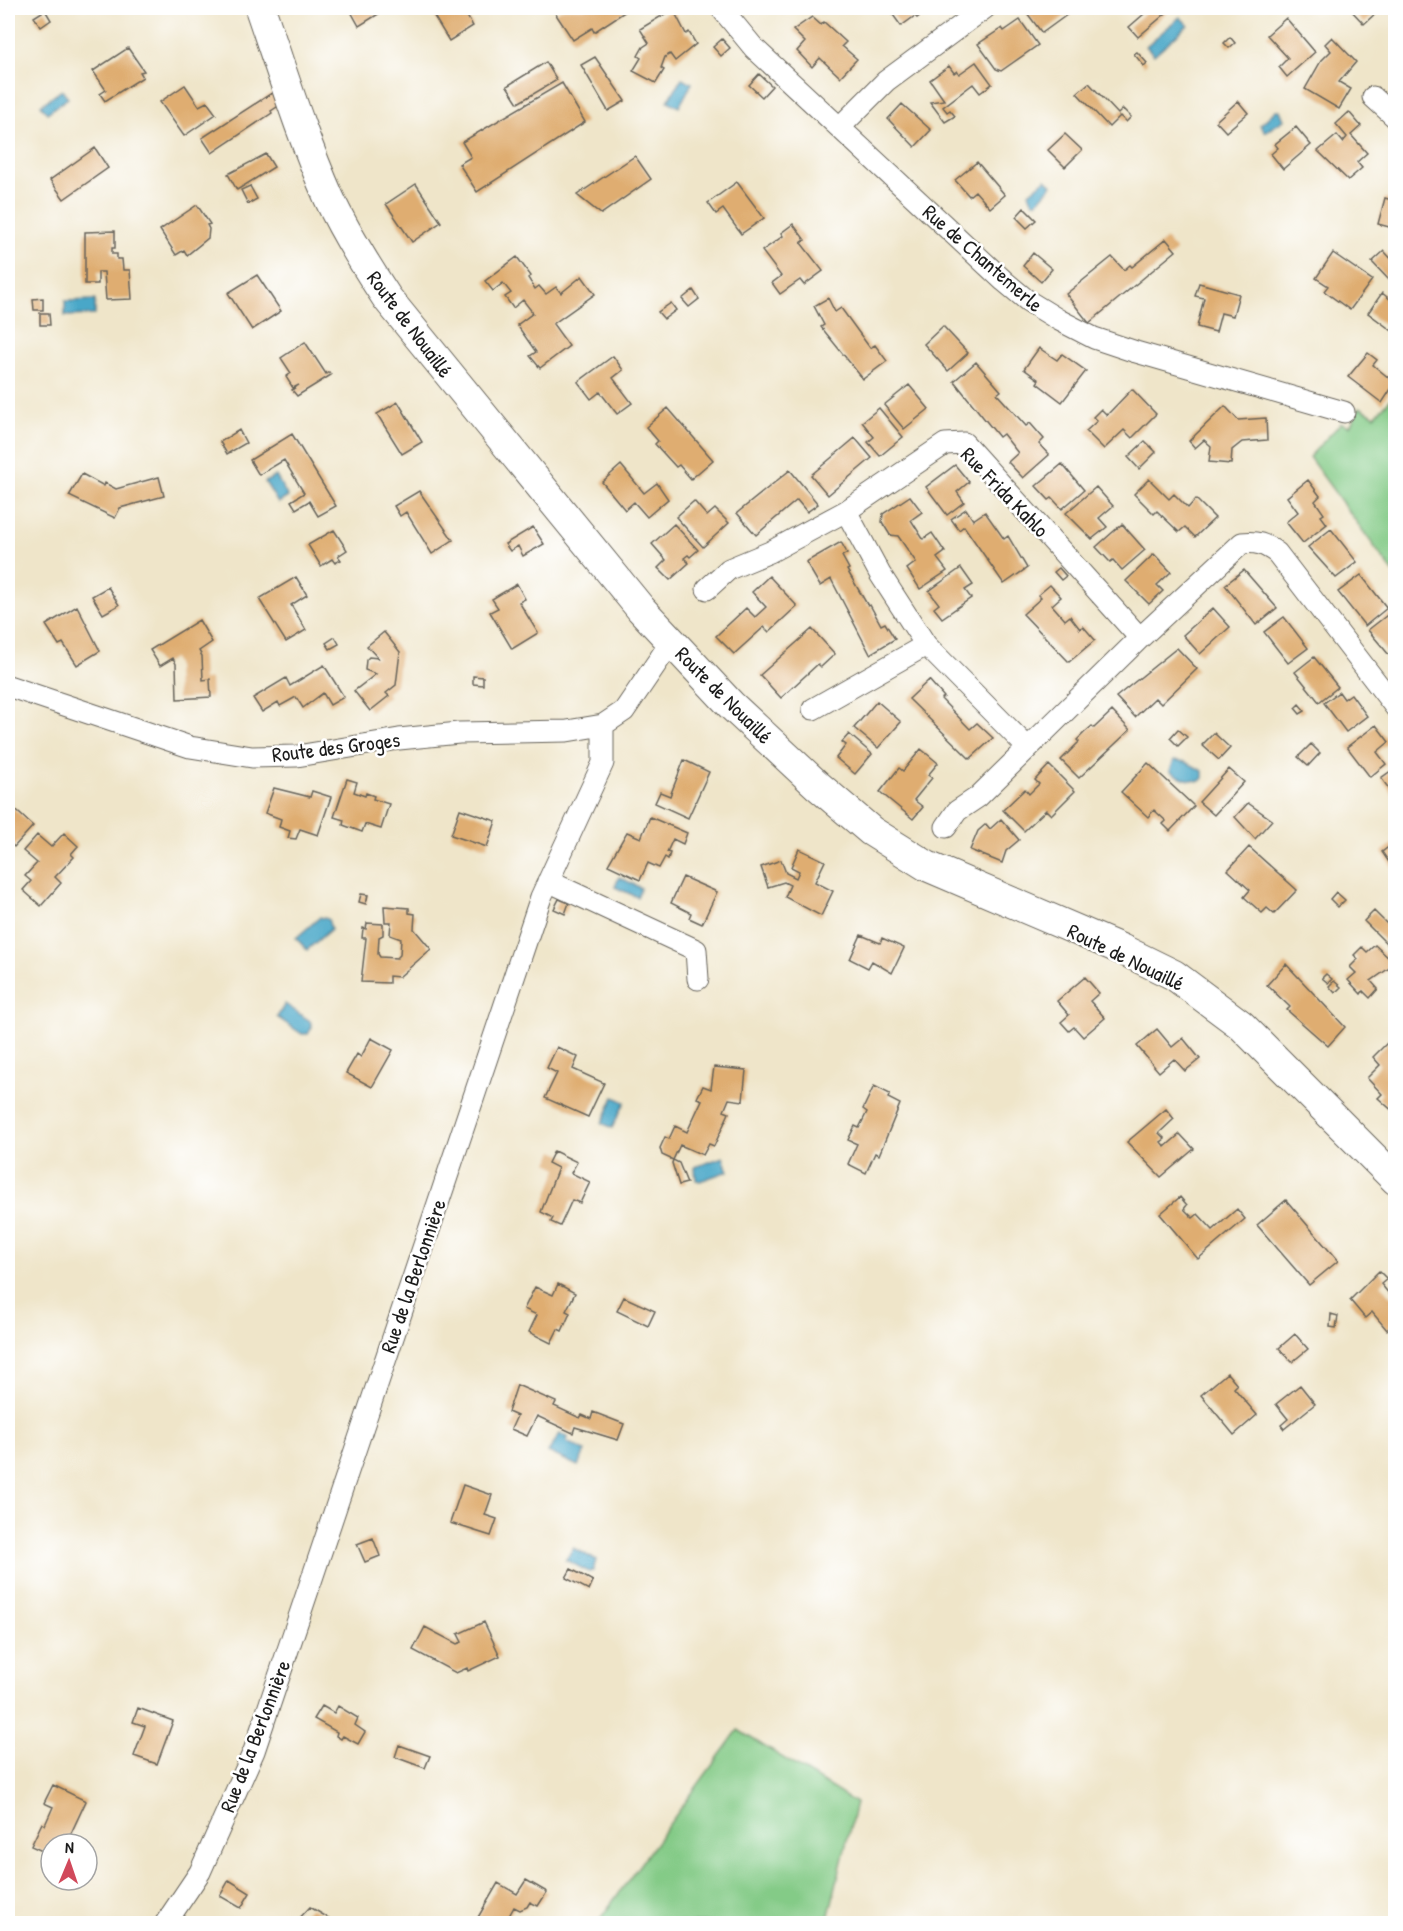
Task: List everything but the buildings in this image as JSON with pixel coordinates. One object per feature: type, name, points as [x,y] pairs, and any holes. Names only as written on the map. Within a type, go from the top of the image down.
[{"type":"street","name":"Route de Nouaillé","points":[[260,8],[308,148],[330,201],[357,251],[387,298],[584,542],[671,642],[740,713],[817,785],[871,831],[927,866],[1174,975],[1241,1025],[1395,1180]]},
{"type":"street","name":"Rue de Chantemerle","points":[[721,8],[754,48],[1028,301],[1094,338],[1344,412]]},
{"type":"street","points":[[840,127],[886,81],[985,8]]},
{"type":"street","points":[[1373,97],[1395,118]]},
{"type":"street","name":"Rue Frida Kahlo","points":[[707,589],[729,569],[770,552],[846,511],[945,444],[964,443],[1140,638]]},
{"type":"street","points":[[846,511],[880,574],[926,645],[1028,748]]},
{"type":"street","points":[[946,827],[957,811],[978,797],[1233,548],[1242,543],[1252,541],[1266,544],[1276,553],[1395,708]]},
{"type":"street","points":[[603,725],[624,711],[671,642]]},
{"type":"street","points":[[813,710],[926,645]]},
{"type":"street","name":"Route des Groges","points":[[8,686],[190,747],[252,757],[297,756],[399,739],[447,734],[567,731],[603,725]]},
{"type":"street","name":"Rue de la Berlonnière","points":[[165,1923],[200,1872],[254,1750],[548,881],[603,763],[603,725]]},
{"type":"street","points":[[548,881],[696,950],[698,979]]},
{"type":"green space","points":[[1395,394],[1395,575],[1309,457],[1341,423],[1350,426],[1360,407],[1375,416]]},
{"type":"green space","points":[[738,1730],[856,1803],[827,1923],[597,1923]]},
{"type":"water","points":[[1180,17],[1188,25],[1154,55],[1146,46]]},
{"type":"water","points":[[682,78],[692,83],[679,107],[668,101]]},
{"type":"water","points":[[62,90],[68,98],[47,113],[41,105]]},
{"type":"water","points":[[1276,110],[1280,110],[1284,120],[1265,132],[1260,125]]},
{"type":"water","points":[[1046,179],[1052,185],[1037,202],[1033,202],[1029,193]]},
{"type":"water","points":[[95,300],[95,315],[65,316],[65,301]]},
{"type":"water","points":[[276,476],[288,497],[278,503],[265,482]]},
{"type":"water","points":[[1174,760],[1186,762],[1203,771],[1203,778],[1200,781],[1192,780],[1170,771]]},
{"type":"water","points":[[619,877],[641,888],[637,897],[615,887]]},
{"type":"water","points":[[320,917],[328,919],[331,929],[307,950],[296,938]]},
{"type":"water","points":[[285,1004],[310,1021],[312,1027],[308,1034],[302,1034],[277,1017]]},
{"type":"water","points":[[614,1097],[625,1102],[612,1128],[602,1123]]},
{"type":"water","points":[[723,1157],[728,1171],[700,1181],[696,1180],[695,1167]]},
{"type":"water","points":[[560,1434],[568,1437],[567,1442],[585,1451],[578,1466],[548,1452]]},
{"type":"water","points":[[573,1548],[596,1560],[593,1571],[589,1572],[566,1560]]}]
